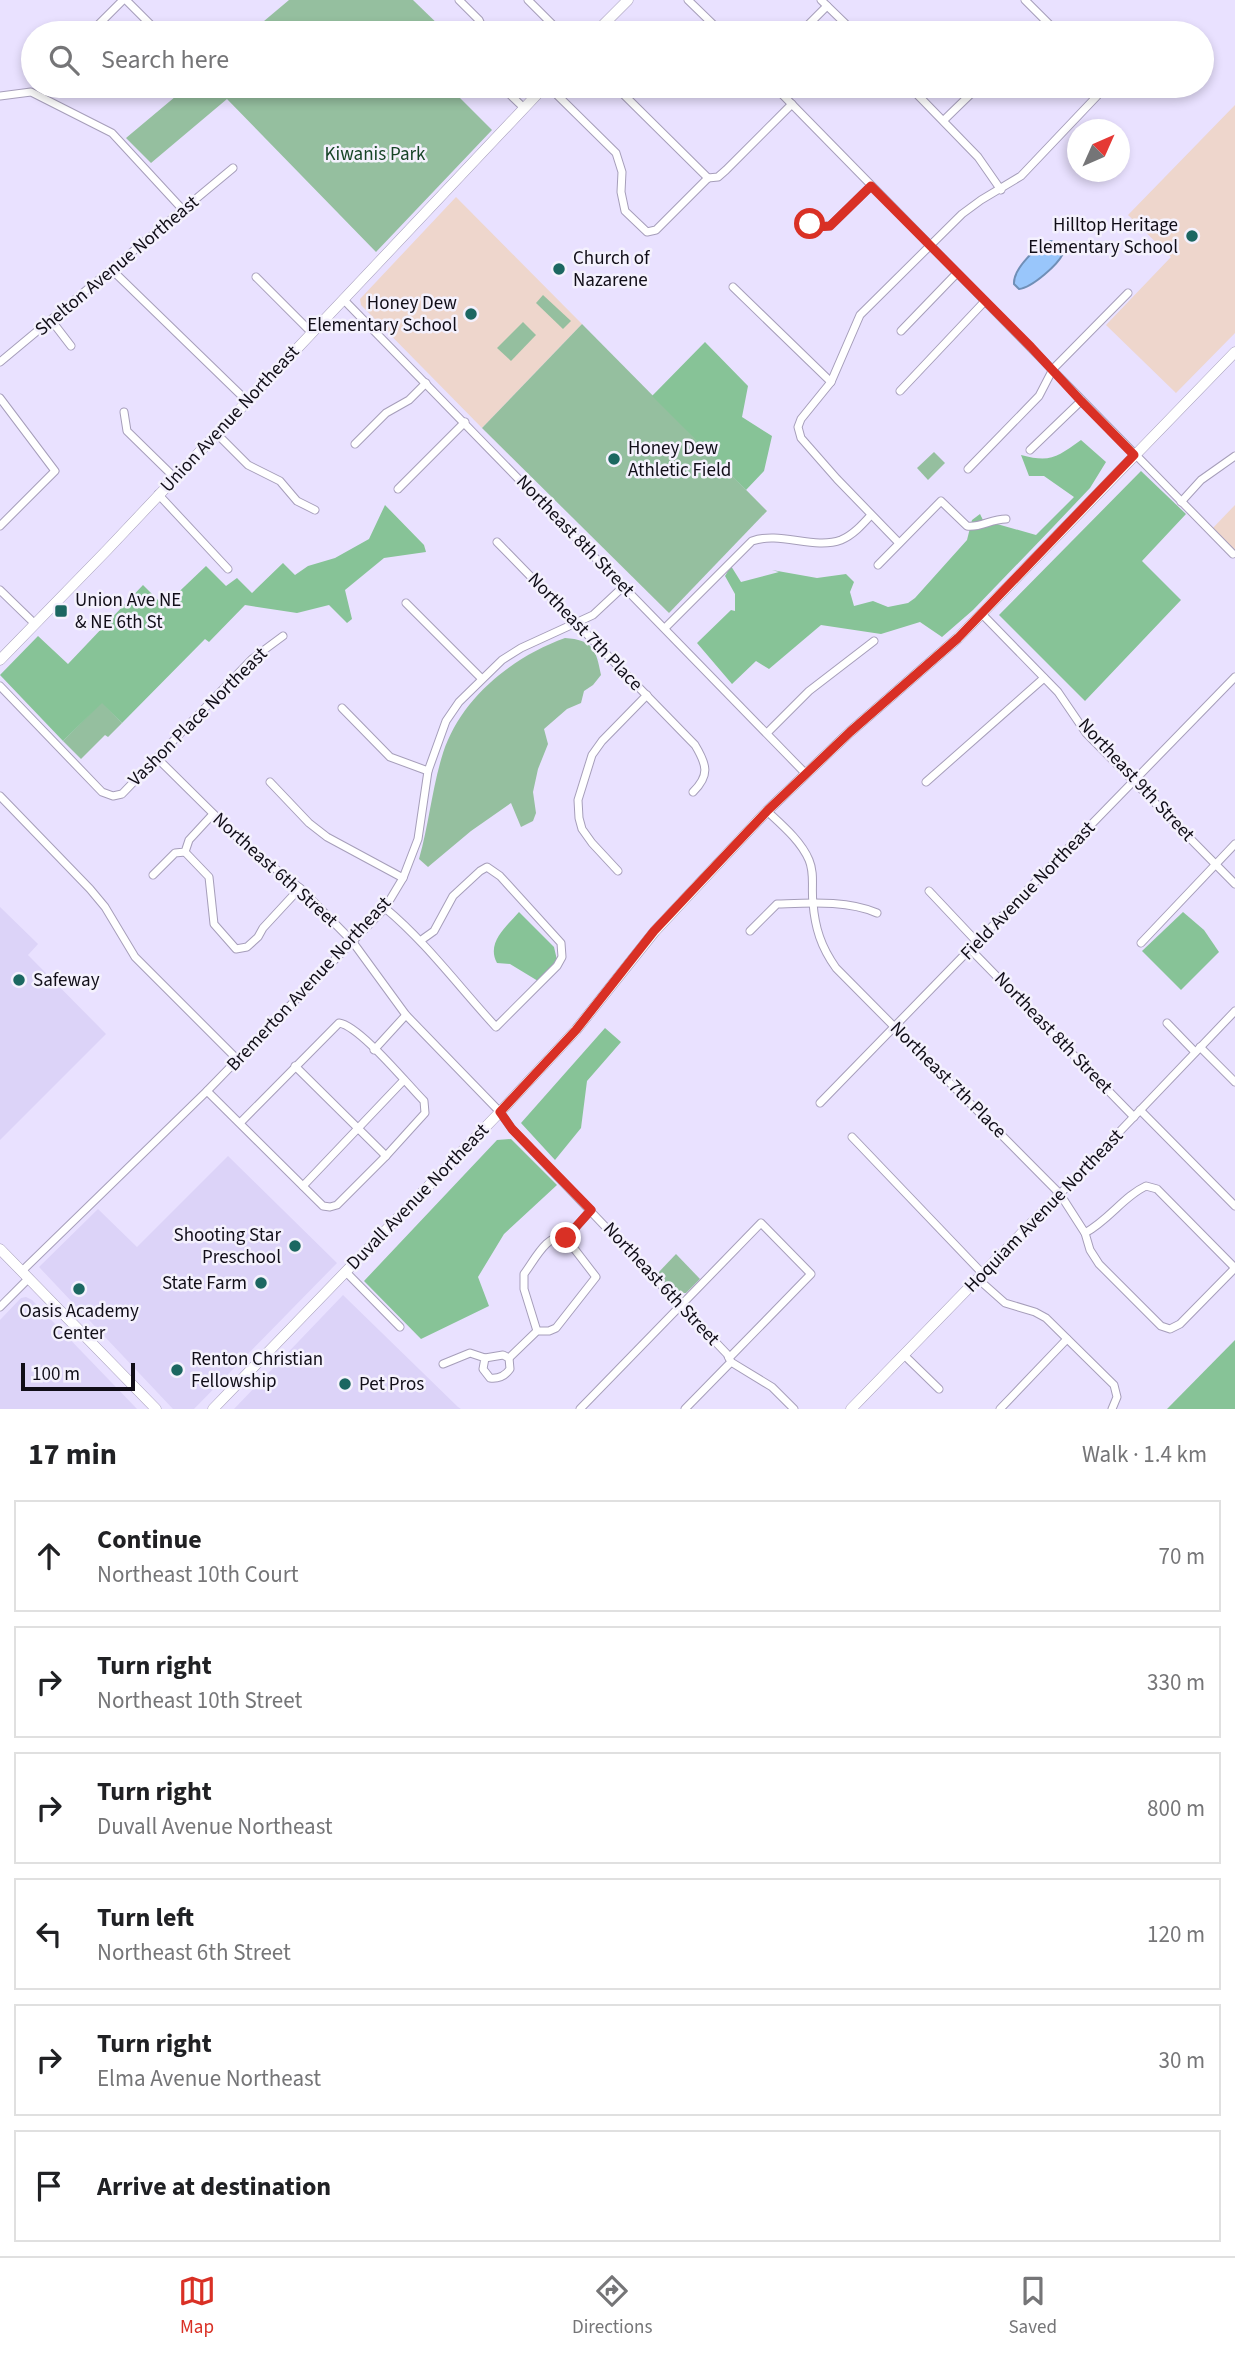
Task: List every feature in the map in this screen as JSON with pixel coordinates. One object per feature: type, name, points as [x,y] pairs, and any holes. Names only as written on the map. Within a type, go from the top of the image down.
[{"type":"main road","points":[[607,21],[628,0]]},
{"type":"main road","name":"Union Avenue Northeast","points":[[0,660],[534,98]]},
{"type":"main road","name":"Duvall Avenue Northeast","points":[[213,1409],[576,1030],[654,931],[768,810],[805,773],[930,664],[1235,352]]},
{"type":"main road","name":"Hoquiam Avenue Northeast","points":[[851,1409],[1060,1194]]},
{"type":"main road","points":[[0,1249],[156,1409]]},
{"type":"street","points":[[102,21],[124,0],[146,21]]},
{"type":"street","points":[[459,0],[479,21]]},
{"type":"street","points":[[528,0],[549,21]]},
{"type":"street","points":[[688,0],[710,21]]},
{"type":"street","points":[[1025,0],[1046,21]]},
{"type":"street","points":[[810,21],[824,3],[843,21]]},
{"type":"street","points":[[0,96],[21,93]]},
{"type":"street","points":[[43,98],[112,133],[184,211]]},
{"type":"street","points":[[514,98],[524,108]]},
{"type":"street","points":[[559,98],[616,153],[622,172],[621,192],[625,211],[647,232],[656,230],[708,178],[718,177],[726,170],[792,104]]},
{"type":"street","points":[[627,98],[708,178]]},
{"type":"street","points":[[786,98],[1233,554]]},
{"type":"street","points":[[921,98],[978,157],[1001,190]]},
{"type":"street","points":[[944,120],[967,98]]},
{"type":"street","points":[[899,543],[801,438],[798,427],[801,419],[831,382],[860,315],[962,214],[1021,176],[1095,98]]},
{"type":"street","name":"Shelton Avenue Northeast","points":[[0,362],[233,168]]},
{"type":"street","points":[[803,217],[817,227],[830,226],[871,186]]},
{"type":"street","points":[[112,270],[247,401]]},
{"type":"street","points":[[901,331],[957,273]]},
{"type":"street","points":[[256,277],[311,332]]},
{"type":"street","points":[[733,287],[831,382]]},
{"type":"street","points":[[968,469],[1039,396],[1053,369],[1128,293]]},
{"type":"street","name":"Northeast 8th Street","points":[[343,299],[805,773]]},
{"type":"street","points":[[901,391],[985,301]]},
{"type":"street","points":[[51,320],[71,346]]},
{"type":"street","points":[[355,444],[386,413],[409,400],[426,383]]},
{"type":"street","points":[[0,398],[55,471],[0,526]]},
{"type":"street","points":[[1030,450],[1081,401]]},
{"type":"street","points":[[124,412],[127,431],[174,477]]},
{"type":"street","points":[[398,489],[465,422]]},
{"type":"street","points":[[216,433],[248,465],[280,481],[297,501],[315,510]]},
{"type":"street","points":[[1181,502],[1201,480],[1235,456]]},
{"type":"street","points":[[158,494],[228,569]]},
{"type":"street","points":[[878,565],[940,501],[967,526],[994,519],[1006,519]]},
{"type":"street","points":[[665,628],[752,541],[769,537],[832,542],[852,534],[871,515]]},
{"type":"street","name":"Northeast 7th Place","points":[[497,541],[695,745],[703,759],[705,771],[702,782],[693,792]]},
{"type":"street","name":"Bremerton Avenue Northeast","points":[[0,1307],[25,1275],[384,908],[403,878],[418,839],[428,771],[446,721],[459,702],[481,678],[521,648],[593,615],[624,586]]},
{"type":"street","points":[[0,590],[35,624]]},
{"type":"street","points":[[406,603],[481,678]]},
{"type":"street","name":"Northeast 9th Street","points":[[981,613],[1058,692],[1086,733],[1235,884]]},
{"type":"street","name":"Vashon Place Northeast","points":[[0,686],[102,792],[113,796],[122,794],[252,659],[283,636]]},
{"type":"street","points":[[767,733],[809,691],[874,641]]},
{"type":"street","name":"Field Avenue Northeast","points":[[820,1103],[1235,677]]},
{"type":"street","points":[[926,782],[1044,678]]},
{"type":"street","points":[[618,871],[582,829],[578,800],[586,769],[601,741],[647,695]]},
{"type":"street","points":[[342,708],[390,757],[428,771]]},
{"type":"street","name":"Northeast 6th Street","points":[[157,758],[245,845],[300,888],[352,941],[406,1015],[500,1112],[512,1129],[730,1360],[772,1387],[794,1409]]},
{"type":"street","points":[[270,782],[309,823],[327,837],[403,878]]},
{"type":"street","points":[[0,796],[90,889],[135,957],[237,1059]]},
{"type":"street","name":"Northeast 7th Place","points":[[768,810],[801,846],[809,860],[813,873],[817,935],[836,968],[1060,1194],[1085,1233],[1090,1250],[1099,1264],[1161,1326],[1170,1329],[1180,1324],[1235,1268]]},
{"type":"street","points":[[185,852],[189,840],[214,814]]},
{"type":"street","points":[[1141,943],[1235,844]]},
{"type":"street","points":[[153,875],[175,853],[185,852]]},
{"type":"street","points":[[185,852],[209,877],[214,925],[236,949],[242,949],[258,937],[300,888]]},
{"type":"street","points":[[384,908],[408,927],[420,941],[496,1027],[557,966],[563,951],[561,943],[500,876],[487,867],[453,897],[434,931],[420,941]]},
{"type":"street","points":[[929,891],[978,943]]},
{"type":"street","points":[[750,931],[777,904],[813,902],[864,907],[877,913]]},
{"type":"street","name":"Northeast 8th Street","points":[[971,950],[1235,1206]]},
{"type":"street","name":"Hoquiam Avenue Northeast","points":[[1060,1194],[1235,1011]]},
{"type":"street","points":[[374,1050],[406,1015]]},
{"type":"street","points":[[207,1091],[323,1206],[330,1207],[337,1205],[386,1156],[425,1112],[425,1108],[424,1101],[352,1027],[340,1023],[240,1123]]},
{"type":"street","points":[[1167,1023],[1235,1082]]},
{"type":"street","points":[[295,1066],[386,1156]]},
{"type":"street","points":[[303,1186],[404,1080]]},
{"type":"street","points":[[852,1137],[1005,1303],[1046,1318],[1114,1385],[1117,1396],[1111,1409]]},
{"type":"street","points":[[1085,1233],[1101,1225],[1138,1189],[1146,1186],[1157,1189],[1235,1268]]},
{"type":"street","points":[[566,1238],[591,1210]]},
{"type":"street","points":[[580,1409],[761,1223],[811,1273],[685,1409]]},
{"type":"street","points":[[509,1358],[537,1331],[556,1328],[596,1277],[566,1238],[560,1236],[552,1238],[524,1274],[524,1289],[537,1331]]},
{"type":"street","points":[[346,1272],[400,1327]]},
{"type":"street","points":[[1000,1409],[1067,1339]]},
{"type":"street","points":[[443,1364],[470,1353],[485,1358],[503,1355],[509,1358]]},
{"type":"street","points":[[904,1355],[939,1389]]},
{"type":"street","points":[[485,1358],[483,1369],[490,1378],[496,1379],[510,1369],[509,1358]]},
{"type":"shaded area","name":"Hilltop Heritage Elementary School","points":[[1235,105],[1235,333],[1176,393],[1106,325],[1171,257],[1128,215]]},
{"type":"shaded area","name":"Honey Dew Elementary School","points":[[456,197],[582,324],[482,428],[361,305],[360,299]]},
{"type":"shaded area","points":[[1235,505],[1235,553],[1211,530]]},
{"type":"shaded area","points":[[0,907],[38,944],[28,955],[106,1034],[0,1140]]},
{"type":"shaded area","points":[[228,1156],[337,1263],[194,1409],[173,1409],[39,1267],[98,1209],[137,1247]]},
{"type":"shaded area","points":[[343,1295],[458,1407],[461,1409],[234,1409]]},
{"type":"shaded area","points":[[21,1298],[32,1300],[137,1409],[0,1409],[0,1320]]},
{"type":"green space","points":[[289,0],[413,0],[435,21],[264,21]]},
{"type":"green space","name":"Kiwanis Park","points":[[174,98],[460,98],[492,130],[376,252],[227,99],[151,163],[126,138]]},
{"type":"green space","points":[[543,295],[571,321],[563,329],[536,303]]},
{"type":"green space","points":[[523,322],[536,335],[511,361],[497,348]]},
{"type":"green space","name":"Honey Dew Athletic Field","points":[[582,324],[767,511],[669,613],[482,428]]},
{"type":"green space","points":[[705,342],[748,386],[742,417],[772,436],[764,471],[746,490],[652,396]]},
{"type":"green space","points":[[1081,440],[1106,462],[1090,488],[973,610],[942,637],[920,622],[881,634],[821,625],[769,669],[756,661],[732,684],[697,643],[731,610],[735,611],[735,594],[725,576],[731,566],[741,582],[779,572],[772,570],[817,578],[846,574],[854,582],[850,592],[854,606],[873,601],[888,607],[908,603],[967,540],[972,520],[980,514],[983,520],[1036,535],[1074,497],[1044,476],[1029,476],[1021,455],[1053,457]]},
{"type":"green space","points":[[934,452],[945,463],[928,480],[917,468]]},
{"type":"green space","points":[[1141,471],[1186,514],[1142,561],[1181,600],[1085,701],[999,615]]},
{"type":"green space","points":[[385,505],[424,545],[426,552],[384,558],[345,590],[352,619],[347,623],[329,605],[297,613],[245,605],[209,642],[205,639],[122,723],[102,703],[63,741],[0,675],[38,636],[68,664],[143,585],[164,606],[206,566],[226,586],[237,578],[252,593],[283,563],[295,575],[308,566],[335,558],[369,539]]},
{"type":"green space","points":[[565,638],[582,641],[592,648],[601,675],[584,691],[581,703],[567,709],[544,729],[548,744],[533,792],[536,813],[533,821],[521,827],[511,803],[471,831],[428,867],[419,859],[436,779],[451,733],[476,697],[491,682],[526,656]]},
{"type":"green space","points":[[102,702],[122,723],[108,737],[105,735],[81,759],[63,741]]},
{"type":"green space","points":[[519,912],[554,947],[557,960],[538,981],[510,964],[497,963],[494,956],[499,936]]},
{"type":"green space","points":[[1183,912],[1204,930],[1219,952],[1181,990],[1142,951]]},
{"type":"green space","points":[[605,1028],[621,1042],[587,1081],[581,1128],[555,1160],[521,1123]]},
{"type":"green space","points":[[511,1139],[557,1185],[504,1234],[478,1277],[489,1306],[421,1339],[364,1281],[497,1140]]},
{"type":"green space","points":[[676,1254],[700,1279],[686,1293],[676,1293],[657,1274]]},
{"type":"green space","points":[[1235,1340],[1235,1409],[1167,1409]]},
{"type":"water","points":[[1051,241],[1061,245],[1064,251],[1061,256],[1037,280],[1019,289],[1014,284],[1017,272],[1039,247]]},
{"type":"place","name":"Hilltop Heritage Elementary School","points":[[1192,236]]},
{"type":"place","name":"Church of Nazarene","points":[[559,269]]},
{"type":"place","name":"Honey Dew Elementary School","points":[[471,314]]},
{"type":"place","name":"Honey Dew Athletic Field","points":[[614,459]]},
{"type":"place","name":"Union Ave NE & NE 6th St","points":[[61,611]]},
{"type":"place","name":"Safeway","points":[[19,980]]},
{"type":"place","name":"Shooting Star Preschool","points":[[295,1246]]},
{"type":"place","name":"State Farm","points":[[261,1283]]},
{"type":"place","name":"Oasis Academy Center","points":[[79,1289]]},
{"type":"place","name":"Renton Christian Fellowship","points":[[177,1370]]},
{"type":"place","name":"Pet Pros","points":[[345,1384]]},
{"type":"route","points":[[566,1238],[591,1210],[512,1129],[500,1112],[576,1030],[654,931],[768,810],[850,732],[958,638],[1134,455],[1053,369],[871,186],[830,226],[823,228],[810,224]]}]
